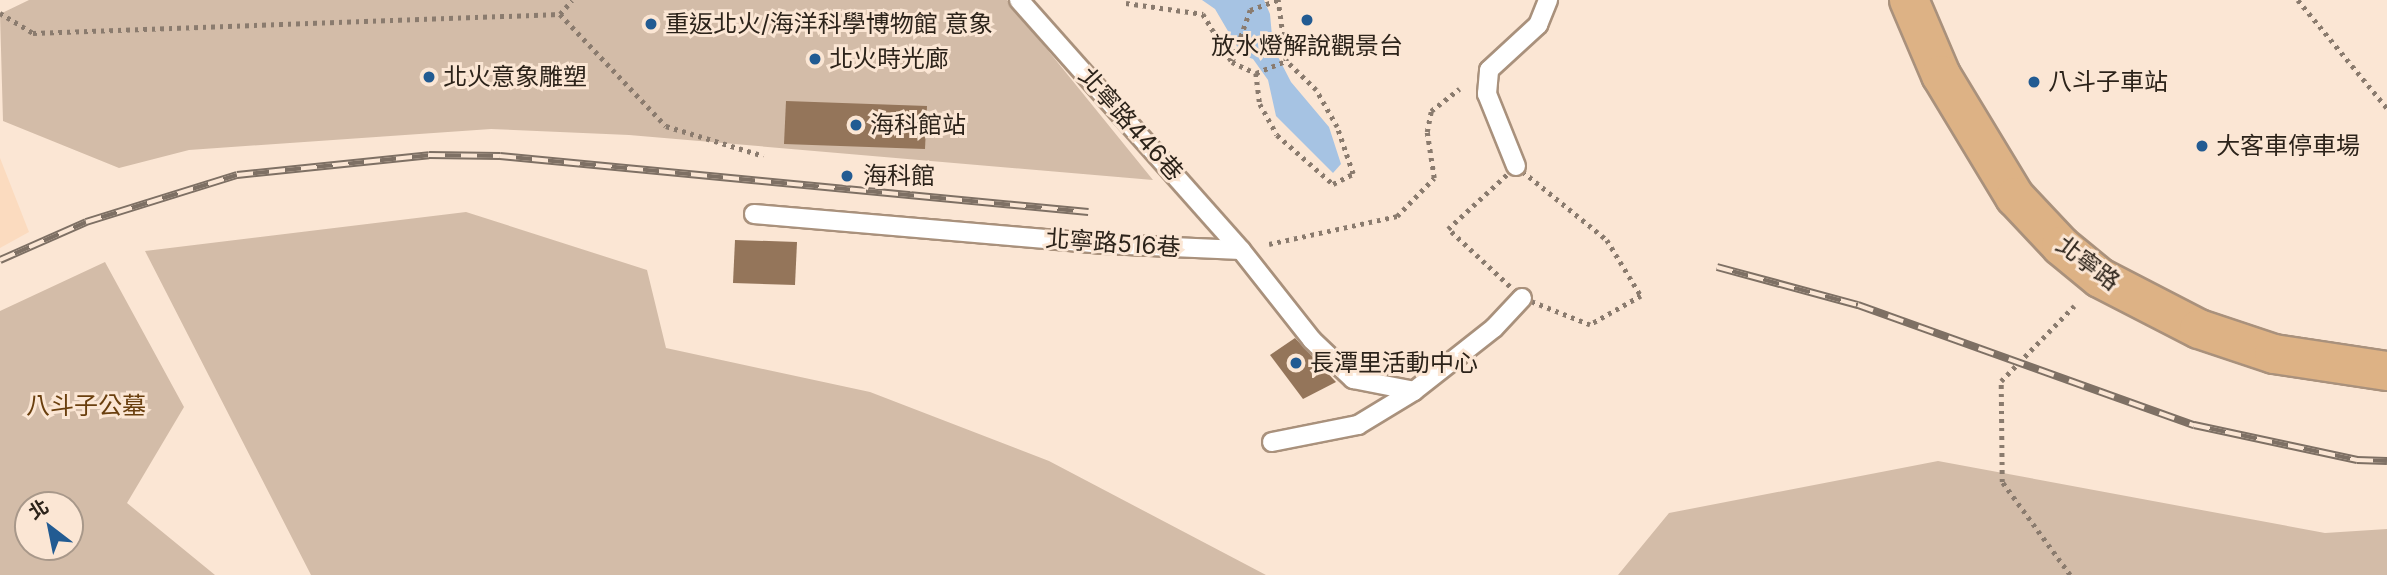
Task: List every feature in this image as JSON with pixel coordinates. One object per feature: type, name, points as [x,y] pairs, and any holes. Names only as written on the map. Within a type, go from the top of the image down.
[{"type":"main road","name":"北寧路","points":[[1909,0],[1941,75],[2015,197],[2061,246],[2100,278],[2199,328],[2274,354],[2387,371]]},
{"type":"lane","name":"北寧路446巷","points":[[1019,0],[1241,250]]},
{"type":"lane","points":[[1516,166],[1487,94],[1489,70],[1538,25],[1548,0]]},
{"type":"lane","name":"北寧路516巷","points":[[754,214],[1104,244],[1241,250]]},
{"type":"lane","points":[[1241,250],[1312,340],[1353,379],[1414,391]]},
{"type":"lane","points":[[1272,442],[1358,425],[1414,391],[1494,328],[1522,298]]},
{"type":"path","points":[[0,13],[33,33],[560,13],[572,0]]},
{"type":"path","points":[[1232,62],[1250,10],[1278,0],[1286,61],[1316,90],[1337,127],[1353,174],[1333,184],[1277,135],[1260,104],[1256,73]]},
{"type":"path","points":[[2298,0],[2387,108]]},
{"type":"path","points":[[1126,3],[1203,13],[1232,62],[1256,73],[1286,61]]},
{"type":"path","points":[[560,13],[666,126],[764,156]]},
{"type":"path","points":[[1241,250],[1397,216],[1434,178],[1427,132],[1431,111],[1458,89],[1488,79]]},
{"type":"path","points":[[1516,166],[1607,240],[1641,296],[1590,325],[1522,298],[1448,229],[1516,166]]},
{"type":"path","points":[[2070,575],[2003,482],[2001,381],[2100,278]]},
{"type":"shaded area","points":[[0,158],[29,232],[0,248]]},
{"type":"green space","points":[[29,0],[1007,0],[1153,180],[629,135],[491,129],[189,150],[119,168],[3,121],[0,14]]},
{"type":"green space","points":[[466,212],[647,270],[666,348],[870,392],[1049,461],[1266,575],[311,575],[145,251]]},
{"type":"green space","name":"八斗子公墓","points":[[105,262],[184,407],[127,503],[215,575],[0,575],[0,311]]},
{"type":"green space","points":[[1938,461],[2325,533],[2387,529],[2387,575],[1618,575],[1669,513]]},
{"type":"water","points":[[1202,0],[1264,0],[1270,14],[1273,47],[1291,82],[1329,127],[1341,164],[1333,173],[1276,116],[1268,80],[1253,59],[1242,55],[1215,9]]},
{"type":"building","name":"海科館站","points":[[786,101],[927,106],[925,149],[784,144]]},
{"type":"building","points":[[735,240],[797,242],[795,285],[733,283]]},
{"type":"building","name":"長潭里活動中心","points":[[1295,338],[1336,382],[1303,399],[1270,355]]},
{"type":"railway","points":[[0,260],[86,222],[237,175],[429,155],[500,156],[1088,212]]},
{"type":"railway","points":[[1717,267],[1858,305],[2194,425],[2357,460],[2387,461]]},
{"type":"place","name":"放水燈解說觀景台","points":[[1307,20]]},
{"type":"place","name":"重返北火/海洋科學博物館 意象","points":[[651,24]]},
{"type":"place","name":"北火時光廊","points":[[815,59]]},
{"type":"place","name":"北火意象雕塑","points":[[429,77]]},
{"type":"place","name":"八斗子車站","points":[[2034,82]]},
{"type":"place","name":"海科館站","points":[[856,125]]},
{"type":"place","name":"大客車停車場","points":[[2202,146]]},
{"type":"place","name":"海科館","points":[[847,176]]},
{"type":"place","name":"長潭里活動中心","points":[[1296,363]]}]
